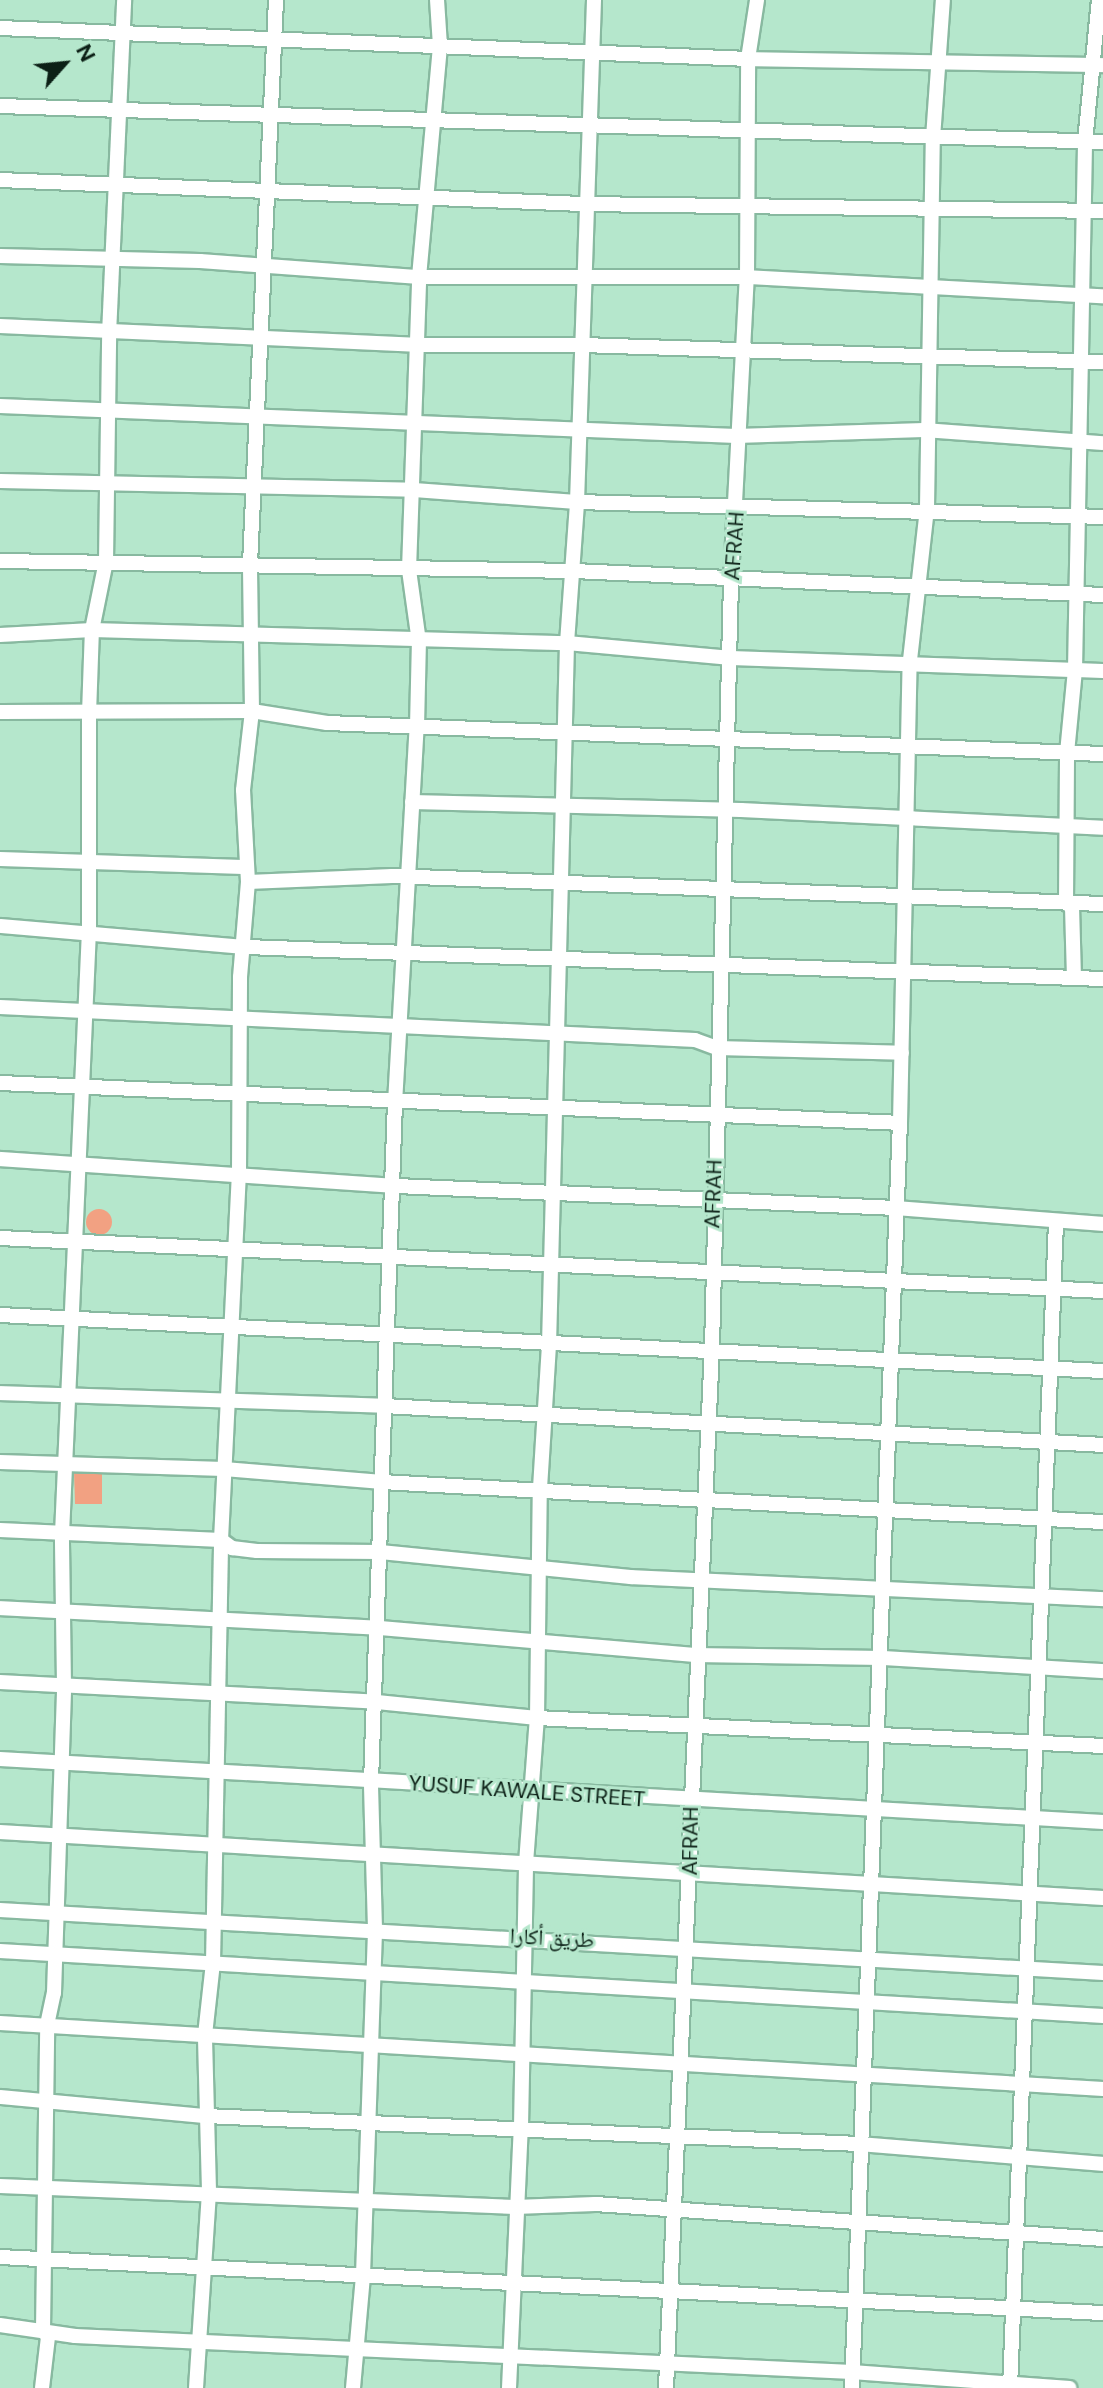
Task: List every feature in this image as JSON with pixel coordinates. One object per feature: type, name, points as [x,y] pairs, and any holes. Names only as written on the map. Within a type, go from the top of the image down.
[{"type":"street","points":[[42,2388],[48,2337],[43,2330],[48,2258],[47,2025],[55,1951],[64,1686],[62,1534],[66,1396],[89,931],[89,714],[92,630],[106,561],[109,334],[116,258],[124,0]]},
{"type":"street","points":[[196,2388],[209,2191],[205,2035],[213,1963],[217,1768],[222,1693],[221,1540],[239,1173],[240,977],[246,947],[243,790],[252,711],[250,564],[265,268],[271,41],[276,0]]},
{"type":"street","points":[[353,2388],[363,2275],[368,2044],[375,1929],[376,1854],[371,1782],[380,1628],[384,1406],[394,1257],[395,1103],[417,727],[419,642],[409,570],[421,345],[419,277],[440,46],[437,0]]},
{"type":"street","points":[[509,2388],[521,2127],[526,1863],[537,1718],[540,1488],[549,1345],[567,643],[577,502],[583,204],[594,0]]},
{"type":"street","name":"AFRAH","points":[[666,2388],[688,1947],[691,1726],[712,1348],[712,1199],[727,810],[731,579],[737,504],[736,436],[745,353],[745,130],[748,59],[757,0]]},
{"type":"street","points":[[852,2388],[860,2144],[872,1958],[873,1811],[882,1658],[900,1123],[910,660],[927,508],[924,430],[934,287],[933,138],[943,0]]},
{"type":"street","points":[[1074,978],[1072,908],[1066,902],[1067,753],[1075,670],[1076,515],[1082,442],[1085,142],[1098,65],[1099,0]]},
{"type":"street","points":[[0,28],[121,37],[590,50],[748,59],[1098,65]]},
{"type":"street","points":[[0,106],[1103,142]]},
{"type":"street","points":[[0,180],[117,181],[427,199],[583,204],[932,212],[1103,211]]},
{"type":"street","points":[[0,256],[116,258],[419,277],[583,280],[747,277],[1103,296]]},
{"type":"street","points":[[0,326],[109,334],[421,345],[582,345],[745,353],[1103,362]]},
{"type":"street","points":[[0,406],[736,436],[924,430],[1103,443]]},
{"type":"street","points":[[0,481],[253,490],[414,490],[577,502],[927,508],[1103,517]]},
{"type":"street","points":[[0,561],[574,571],[1103,595]]},
{"type":"street","points":[[0,635],[92,630],[419,642],[567,643],[731,658],[910,660],[1103,671]]},
{"type":"street","points":[[0,712],[252,711],[327,723],[1103,754]]},
{"type":"street","points":[[412,802],[565,809],[727,810],[1103,828]]},
{"type":"street","points":[[0,859],[87,861],[246,875],[408,878],[1103,904]]},
{"type":"street","points":[[0,926],[89,931],[246,947],[404,949],[720,967],[1103,979]]},
{"type":"street","points":[[0,1007],[695,1040],[717,1048],[902,1053]]},
{"type":"street","points":[[0,1083],[395,1103],[900,1123]]},
{"type":"street","points":[[0,1159],[396,1186],[896,1208],[1103,1224]]},
{"type":"street","points":[[1010,2386],[1038,1743],[1042,1521],[1056,1222]]},
{"type":"street","points":[[0,1238],[74,1244],[236,1248],[711,1274],[894,1279],[1103,1291]]},
{"type":"street","points":[[0,1315],[388,1333],[549,1345],[712,1348],[890,1361],[1103,1371]]},
{"type":"street","points":[[0,1393],[384,1406],[1103,1445]]},
{"type":"street","points":[[0,1462],[66,1467],[224,1469],[382,1482],[540,1488],[1042,1521],[1103,1522]]},
{"type":"street","points":[[0,1530],[221,1540],[232,1548],[257,1551],[380,1552],[538,1570],[1103,1599]]},
{"type":"street","points":[[0,1608],[380,1628],[695,1655],[882,1658],[1103,1671]]},
{"type":"street","points":[[0,1682],[377,1702],[537,1718],[1103,1746]]},
{"type":"street","name":"YUSUF KAWALE STREET","points":[[0,1759],[62,1764],[217,1768],[371,1782],[531,1787],[691,1802],[1103,1822]]},
{"type":"street","points":[[0,1832],[526,1863],[690,1876],[1103,1898]]},
{"type":"street","name":"طريق أكارا","points":[[0,1910],[526,1937],[1103,1973]]},
{"type":"street","points":[[0,1951],[55,1951],[1103,2016]]},
{"type":"street","points":[[0,2023],[1103,2089]]},
{"type":"street","points":[[0,2097],[205,2116],[521,2127],[860,2144],[1103,2164]]},
{"type":"street","points":[[0,2186],[48,2190],[209,2191],[515,2207],[676,2208],[1103,2239]]},
{"type":"street","points":[[0,2257],[202,2269],[513,2280],[1103,2313]]},
{"type":"street","points":[[0,2325],[198,2342],[667,2366],[852,2372],[1069,2388]]},
{"type":"shaded area","points":[[99,1209],[108,1213],[112,1222],[108,1231],[99,1235],[90,1231],[86,1222],[90,1213]]},
{"type":"shaded area","points":[[74,1471],[102,1471],[102,1504],[75,1504]]}]
